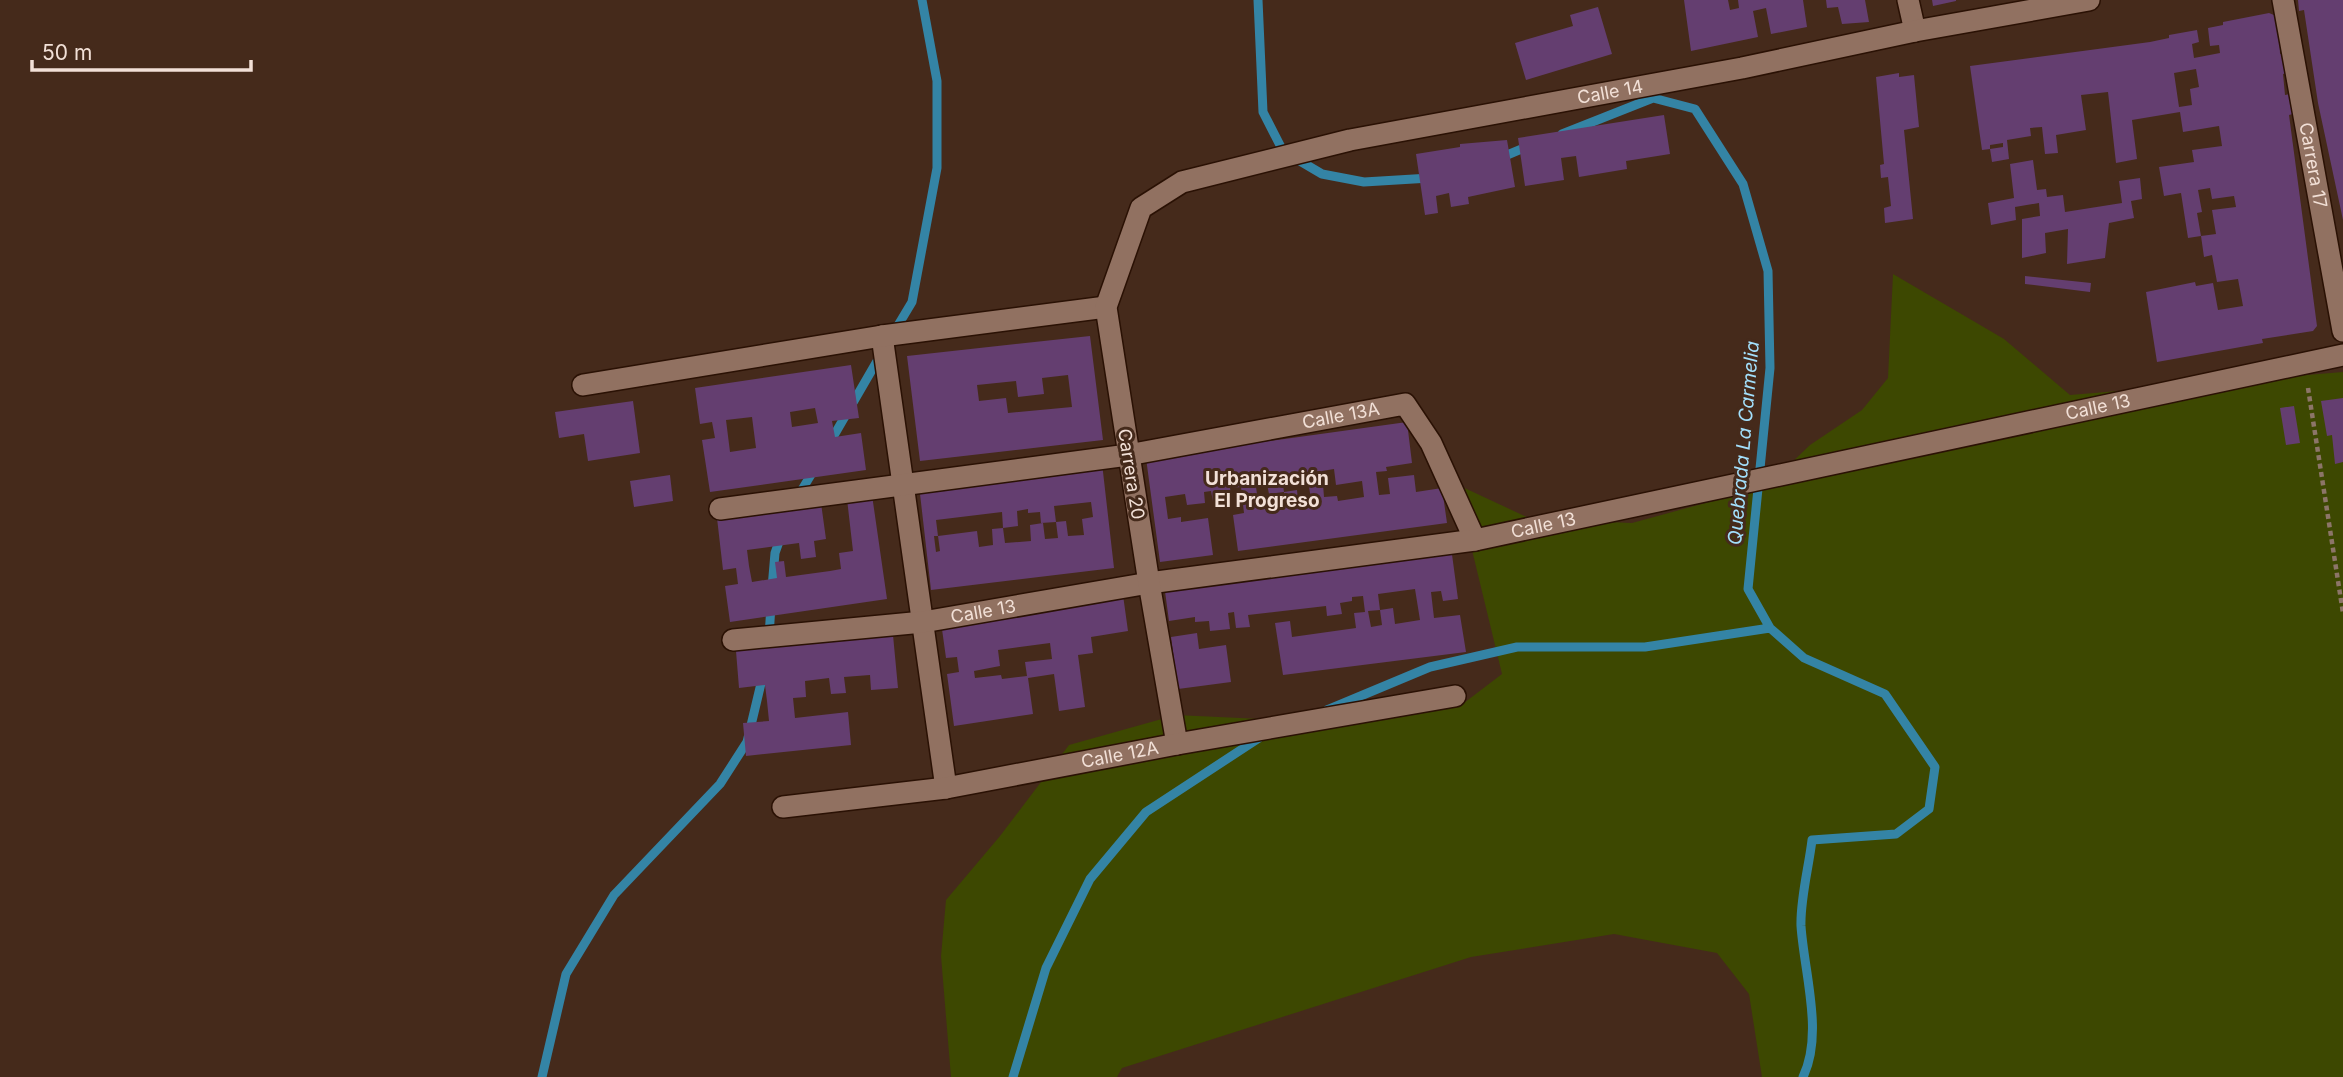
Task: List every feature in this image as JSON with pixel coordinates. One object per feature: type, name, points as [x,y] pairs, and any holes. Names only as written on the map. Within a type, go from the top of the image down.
[{"type":"street","points":[[1908,0],[1915,32]]},
{"type":"street","name":"Calle 14","points":[[1141,208],[1182,183],[1350,140],[1742,68],[2089,0]]},
{"type":"street","name":"Carrera 17","points":[[2283,0],[2343,331]]},
{"type":"street","name":"Carrera 20","points":[[1141,208],[1106,307],[1177,744]]},
{"type":"street","points":[[583,385],[882,336],[1106,307]]},
{"type":"street","points":[[882,336],[946,788]]},
{"type":"street","name":"Calle 13","points":[[733,640],[923,622],[1149,583],[1475,540],[2343,355]]},
{"type":"street","name":"Calle 13A","points":[[1128,455],[1405,404],[1431,443],[1475,540]]},
{"type":"street","points":[[720,509],[1128,455]]},
{"type":"street","name":"Calle 12A","points":[[783,807],[946,788],[1177,744],[1455,696]]},
{"type":"path","points":[[2304,363],[2343,613]]},
{"type":"green space","points":[[1893,274],[2004,339],[2070,395],[2343,372],[2343,1077],[1762,1077],[1749,994],[1717,953],[1614,934],[1471,957],[1122,1068],[1117,1077],[951,1077],[941,956],[946,900],[1000,836],[1069,745],[1176,715],[1329,722],[1460,706],[1502,674],[1456,484],[1531,519],[1632,523],[1720,499],[1786,468],[1810,445],[1862,410],[1888,378]]},
{"type":"building","points":[[1684,0],[1728,0],[1730,10],[1739,8],[1738,0],[1803,0],[1807,27],[1771,34],[1766,8],[1753,11],[1758,37],[1691,51]]},
{"type":"building","points":[[1826,0],[1865,0],[1869,22],[1842,24],[1838,7],[1827,8]]},
{"type":"building","points":[[1932,0],[1956,0],[1956,1],[1933,6]]},
{"type":"building","points":[[2298,0],[2343,0],[2343,220],[2318,103],[2304,10],[2299,11]]},
{"type":"building","points":[[1598,7],[1612,54],[1526,80],[1515,43],[1573,26],[1570,15]]},
{"type":"building","points":[[2269,13],[2279,17],[2280,54],[2284,53],[2287,73],[2283,74],[2285,95],[2290,94],[2293,114],[2289,115],[2317,326],[2313,331],[2262,339],[2263,343],[2157,362],[2146,292],[2195,282],[2196,286],[2213,283],[2218,310],[2243,306],[2238,279],[2217,282],[2212,255],[2204,257],[2201,236],[2188,238],[2181,193],[2164,196],[2159,167],[2194,162],[2192,150],[2222,146],[2219,126],[2183,132],[2180,112],[2132,120],[2137,159],[2116,163],[2108,92],[2081,95],[2086,130],[2056,135],[2058,153],[2045,154],[2042,127],[2030,128],[2031,136],[2007,140],[2009,159],[1992,162],[1990,149],[1982,150],[1970,66],[2150,42],[2197,30],[2199,42],[2192,44],[2194,58],[2220,53],[2219,45],[2210,46],[2208,28],[2223,25],[2223,22]],"holes":[[[2196,69],[2199,87],[2190,89],[2192,105],[2179,107],[2174,73]],[[2003,143],[2003,147],[1990,149],[1990,145]],[[2210,188],[2212,199],[2234,196],[2236,207],[2212,210],[2216,234],[2201,236],[2197,213],[2202,212],[2198,190]]]},
{"type":"building","points":[[1899,73],[1899,77],[1914,75],[1919,127],[1904,130],[1913,219],[1885,223],[1884,208],[1891,206],[1888,177],[1881,178],[1880,165],[1884,164],[1876,77]]},
{"type":"building","points":[[1664,115],[1670,154],[1626,161],[1627,169],[1579,177],[1576,156],[1561,158],[1564,180],[1525,186],[1518,138]]},
{"type":"building","points":[[1507,140],[1515,187],[1468,197],[1469,204],[1451,207],[1449,193],[1436,196],[1438,213],[1425,215],[1416,154],[1460,147],[1460,144]]},
{"type":"building","points":[[2033,160],[2037,190],[2046,189],[2047,197],[2063,195],[2065,212],[2122,203],[2119,181],[2140,178],[2142,199],[2131,201],[2134,218],[2109,223],[2105,258],[2067,264],[2068,229],[2045,233],[2046,253],[2022,258],[2022,219],[2040,216],[2039,203],[2015,207],[2016,220],[1991,225],[1988,203],[2014,198],[2010,164]]},
{"type":"building","points":[[2025,276],[2091,283],[2090,292],[2025,284]]},
{"type":"building","points":[[1090,336],[1103,440],[920,461],[907,356]],"holes":[[[1068,375],[1072,407],[1008,413],[1006,398],[979,401],[977,385],[1016,381],[1018,397],[1044,394],[1042,378]]]},
{"type":"building","points":[[851,365],[859,418],[832,421],[835,437],[861,433],[866,470],[710,492],[702,440],[715,438],[712,422],[700,424],[695,388]],"holes":[[[815,408],[818,423],[792,427],[790,412]],[[752,417],[756,448],[730,452],[726,420]]]},
{"type":"building","points":[[2343,398],[2343,462],[2335,464],[2332,435],[2327,436],[2321,401]]},
{"type":"building","points":[[633,401],[640,453],[588,461],[584,434],[559,438],[555,412]]},
{"type":"building","points":[[2294,406],[2300,443],[2286,445],[2280,408]]},
{"type":"building","points":[[1407,422],[1412,463],[1386,467],[1387,471],[1376,472],[1379,495],[1390,494],[1388,478],[1414,475],[1416,492],[1442,488],[1447,523],[1238,551],[1233,515],[1244,513],[1241,487],[1230,488],[1232,499],[1213,502],[1211,491],[1204,492],[1205,503],[1187,505],[1185,494],[1165,497],[1168,519],[1181,517],[1181,522],[1208,518],[1213,555],[1160,562],[1146,458]],"holes":[[[1334,469],[1336,485],[1362,481],[1364,497],[1338,501],[1337,496],[1324,497],[1322,471]],[[1266,479],[1269,494],[1284,492],[1284,497],[1258,501],[1255,480]],[[1308,481],[1311,499],[1298,501],[1297,490],[1284,492],[1283,485]]]},
{"type":"building","points":[[1102,463],[1114,568],[931,590],[919,485]],"holes":[[[1091,502],[1093,517],[1082,519],[1084,535],[1068,536],[1066,521],[1056,522],[1054,506]],[[1028,509],[1028,513],[1040,512],[1041,523],[1056,522],[1058,538],[1045,539],[1043,523],[1030,525],[1031,541],[1005,543],[1003,528],[1018,526],[1017,511]],[[1002,512],[1003,528],[992,529],[993,545],[979,547],[977,531],[938,536],[936,520]],[[934,536],[938,536],[940,551],[936,552]]]},
{"type":"building","points":[[670,475],[673,501],[634,507],[630,481]]},
{"type":"building","points":[[872,495],[887,599],[730,622],[725,586],[738,584],[736,568],[723,570],[717,518],[821,503],[826,539],[814,541],[816,557],[801,559],[799,543],[747,550],[749,566],[752,582],[777,578],[775,562],[784,561],[786,577],[830,571],[841,569],[839,553],[853,551],[847,499]]},
{"type":"building","points":[[1451,547],[1458,599],[1443,601],[1441,591],[1431,592],[1434,618],[1460,615],[1466,652],[1283,675],[1275,623],[1290,621],[1292,637],[1356,628],[1354,613],[1365,612],[1363,596],[1352,597],[1352,601],[1340,603],[1342,614],[1327,616],[1326,606],[1248,615],[1250,627],[1236,628],[1234,612],[1228,613],[1230,629],[1210,631],[1209,621],[1195,622],[1195,617],[1169,621],[1164,584]],"holes":[[[1415,589],[1420,620],[1395,624],[1393,608],[1380,610],[1378,594]],[[1380,610],[1382,625],[1371,627],[1368,611]]]},
{"type":"building","points":[[1123,595],[1128,631],[1091,637],[1093,653],[1078,655],[1085,707],[1059,711],[1054,674],[1028,678],[1033,714],[954,726],[947,674],[959,672],[957,657],[946,658],[941,622]],"holes":[[[1050,643],[1052,659],[1025,662],[1027,676],[975,678],[974,671],[1000,666],[998,650]]]},
{"type":"building","points":[[1197,633],[1199,649],[1226,645],[1231,682],[1178,689],[1171,637]]},
{"type":"building","points":[[893,635],[898,688],[871,690],[870,675],[844,677],[846,693],[831,694],[829,678],[805,681],[806,697],[793,698],[795,718],[848,712],[851,745],[746,756],[743,723],[769,721],[765,685],[739,688],[736,651]]},
{"type":"waterway","points":[[894,332],[912,302],[937,168],[937,81],[922,0]]},
{"type":"waterway","name":"Quebrada La Carmelia","points":[[1258,0],[1263,112],[1283,151],[1322,174],[1364,182],[1430,178]]},
{"type":"waterway","name":"Quebrada La Carmelia","points":[[1562,134],[1653,98],[1695,109],[1743,184],[1768,271],[1770,368],[1748,589],[1770,628],[1804,658],[1885,694],[1935,767],[1929,809],[1896,834],[1812,840],[1801,916],[1812,1022],[1812,1042],[1803,1077]]},
{"type":"waterway","name":"Quebrada La Carmelia","points":[[1500,158],[1529,146]]},
{"type":"waterway","points":[[829,444],[880,356]]},
{"type":"waterway","points":[[797,498],[815,468]]},
{"type":"waterway","points":[[772,588],[775,553],[781,536]]},
{"type":"waterway","points":[[769,637],[771,605]]},
{"type":"waterway","points":[[1327,710],[1430,667],[1517,647],[1645,647],[1770,628]]},
{"type":"waterway","points":[[542,1077],[566,974],[614,895],[720,784],[747,742],[763,675]]},
{"type":"waterway","points":[[1013,1077],[1046,968],[1090,879],[1146,812],[1259,738]]},
{"type":"district","name":"Urbanización El Progreso","points":[[1267,489]]}]
